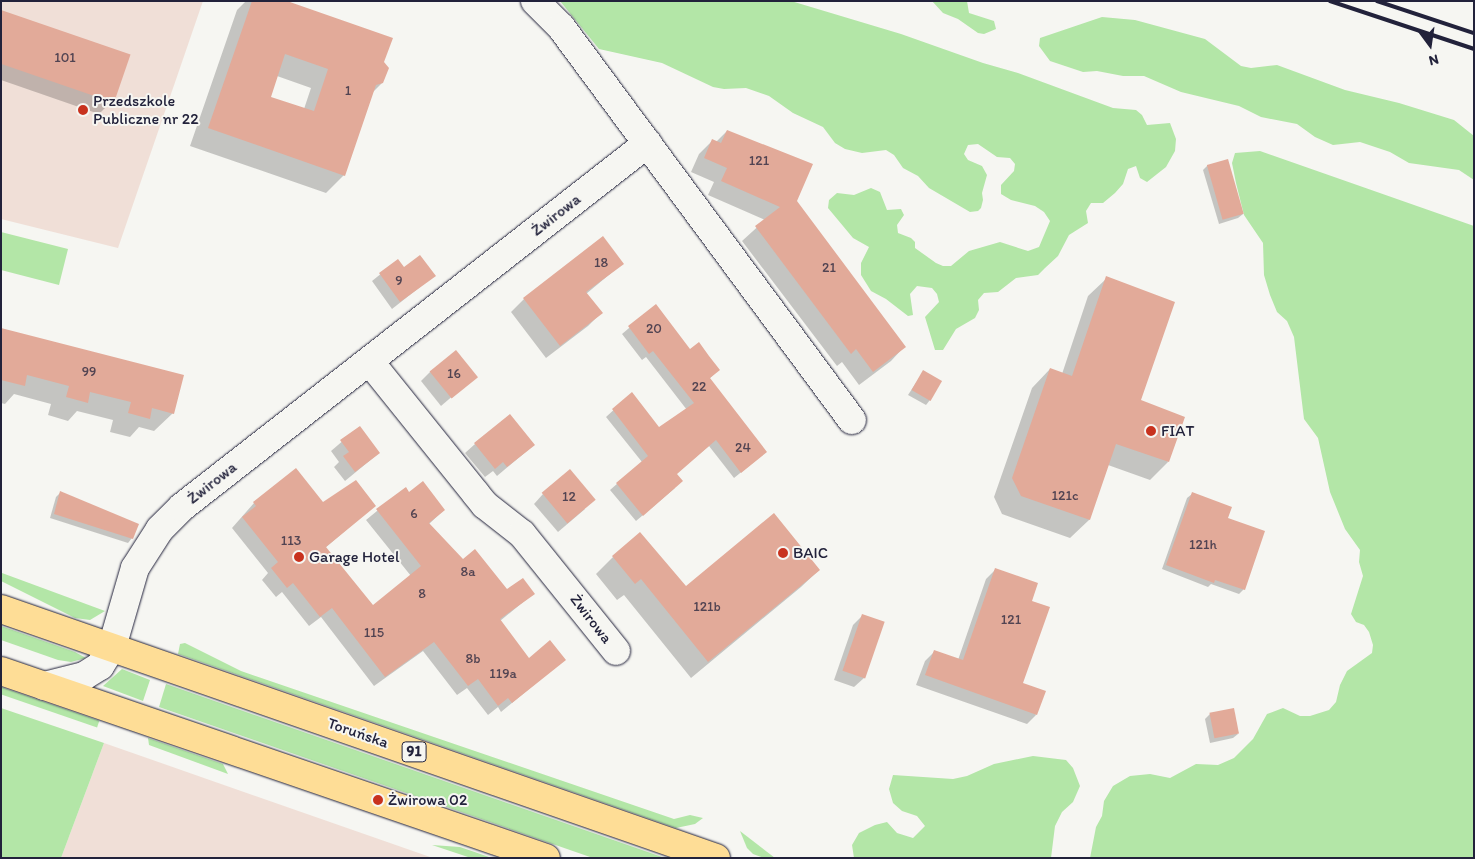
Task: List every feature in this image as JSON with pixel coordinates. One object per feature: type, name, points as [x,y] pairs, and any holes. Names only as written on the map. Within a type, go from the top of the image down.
[{"type":"main road","name":"Toruńska","points":[[1,609],[716,858]]},
{"type":"main road","points":[[1,671],[546,858]]},
{"type":"street","points":[[535,1],[561,27],[852,420]]},
{"type":"street","name":"Żwirowa","points":[[44,686],[84,676],[100,666],[112,647],[135,568],[160,529],[207,486],[370,362],[648,143]]},
{"type":"street","name":"Żwirowa","points":[[370,362],[485,505],[522,534],[616,651]]},
{"type":"shaded area","name":"Przedszkole Publiczne nr 22","points":[[1,1],[203,1],[118,248],[1,219]]},
{"type":"shaded area","points":[[104,743],[433,858],[61,858]]},
{"type":"green space","points":[[560,1],[791,1],[901,34],[983,63],[1018,73],[1113,108],[1136,110],[1142,115],[1147,125],[1170,123],[1176,139],[1175,151],[1166,167],[1147,182],[1140,178],[1136,166],[1128,169],[1123,184],[1115,193],[1103,203],[1091,203],[1086,211],[1088,223],[1069,235],[1058,256],[1038,275],[1016,278],[998,292],[984,293],[978,300],[979,310],[975,318],[956,329],[943,350],[935,350],[925,317],[939,302],[937,294],[932,288],[917,286],[910,294],[913,315],[908,316],[886,299],[871,291],[861,275],[861,263],[869,247],[853,238],[828,208],[829,200],[837,193],[854,195],[871,188],[880,192],[887,210],[901,209],[904,215],[897,225],[898,233],[911,238],[915,242],[915,248],[943,266],[951,266],[969,251],[1000,242],[1028,251],[1039,247],[1050,221],[1044,212],[1035,206],[1011,200],[1001,194],[1001,185],[1014,171],[1015,164],[1010,158],[997,157],[978,144],[968,145],[964,154],[968,160],[982,166],[987,175],[982,193],[981,208],[978,211],[970,212],[929,188],[918,176],[903,168],[894,155],[886,150],[862,153],[845,149],[835,143],[823,127],[793,113],[769,96],[746,88],[724,89],[713,87],[662,63],[599,49]]},
{"type":"green space","points":[[932,1],[967,1],[969,13],[994,21],[996,29],[984,34],[978,33],[958,19],[943,13]]},
{"type":"green space","points":[[1102,17],[1135,20],[1205,39],[1241,66],[1251,68],[1277,65],[1345,90],[1399,103],[1454,120],[1474,136],[1474,180],[1459,170],[1409,163],[1390,152],[1360,142],[1333,145],[1315,137],[1297,124],[1261,117],[1239,106],[1181,92],[1144,76],[1123,76],[1097,71],[1083,72],[1050,61],[1039,46],[1040,38]]},
{"type":"green space","points":[[1260,151],[1474,226],[1474,858],[1090,858],[1096,827],[1102,816],[1104,801],[1113,786],[1130,776],[1150,774],[1170,778],[1196,764],[1218,765],[1234,758],[1253,739],[1267,714],[1283,708],[1300,716],[1310,716],[1329,710],[1336,702],[1340,685],[1347,671],[1372,653],[1373,645],[1369,632],[1364,625],[1356,622],[1351,614],[1363,576],[1359,562],[1360,550],[1345,529],[1330,492],[1318,438],[1304,419],[1294,337],[1287,321],[1277,312],[1270,295],[1264,275],[1263,243],[1244,215],[1236,183],[1232,163],[1235,153]]},
{"type":"green space","points":[[1,232],[68,249],[59,285],[1,270]]},
{"type":"green space","points":[[2,573],[105,611],[90,620],[75,618],[1,581]]},
{"type":"green space","points":[[1,626],[75,652],[86,658],[71,662],[58,660],[1,640]]},
{"type":"green space","points":[[185,643],[241,671],[674,819],[690,815],[703,818],[695,824],[676,828],[178,654],[180,644]]},
{"type":"green space","points":[[122,669],[150,680],[143,701],[103,686]]},
{"type":"green space","points":[[166,684],[665,858],[593,858],[159,707]]},
{"type":"green space","points":[[1,687],[99,721],[97,727],[1,694]]},
{"type":"green space","points":[[1,708],[104,743],[61,858],[1,858]]},
{"type":"green space","points":[[148,738],[223,764],[228,774],[149,745]]},
{"type":"green space","points":[[1033,756],[1066,760],[1073,768],[1080,786],[1073,802],[1062,812],[1055,826],[1051,858],[854,858],[852,845],[859,833],[875,825],[887,822],[897,833],[913,838],[925,826],[917,816],[902,811],[893,803],[889,789],[893,775],[953,779],[967,776],[994,764]]},
{"type":"green space","points":[[740,831],[775,858],[764,858],[753,854],[747,848]]},
{"type":"green space","points":[[432,845],[460,847],[492,858],[471,858]]},
{"type":"building","points":[[252,1],[287,1],[393,38],[384,62],[389,68],[383,83],[376,85],[345,176],[208,128]],"holes":[[[285,54],[328,69],[314,111],[271,97]]]},
{"type":"building","points":[[1,10],[131,55],[114,103],[1,64]]},
{"type":"building","points":[[727,130],[813,164],[797,201],[906,347],[873,372],[856,349],[851,354],[755,226],[780,207],[721,181],[727,168],[704,158],[712,139],[721,143]]},
{"type":"building","points":[[1228,159],[1244,214],[1223,220],[1207,165]]},
{"type":"building","points":[[603,236],[624,264],[586,292],[603,313],[560,346],[523,298]]},
{"type":"building","points":[[420,255],[436,276],[400,302],[379,273],[398,259],[404,267]]},
{"type":"building","points":[[1106,276],[1175,302],[1141,400],[1185,417],[1169,462],[1116,444],[1090,520],[1021,496],[1012,478],[1050,368],[1072,376]]},
{"type":"building","points":[[656,304],[690,349],[699,342],[720,370],[710,378],[767,452],[741,473],[716,440],[677,474],[683,481],[643,516],[616,483],[648,456],[612,409],[632,392],[659,427],[694,403],[653,351],[649,354],[628,326]]},
{"type":"building","points":[[1,328],[184,375],[174,414],[152,408],[150,419],[128,413],[131,402],[90,392],[88,403],[66,397],[69,386],[27,375],[25,386],[1,380]]},
{"type":"building","points":[[456,350],[478,377],[452,399],[430,371]]},
{"type":"building","points":[[923,370],[942,381],[931,401],[912,390]]},
{"type":"building","points":[[510,414],[535,445],[507,467],[503,462],[495,469],[474,443]]},
{"type":"building","points":[[360,426],[380,453],[355,472],[343,456],[349,452],[340,440]]},
{"type":"building","points":[[296,468],[323,502],[356,480],[376,506],[326,547],[373,605],[421,566],[376,509],[406,487],[409,492],[423,481],[445,510],[429,523],[463,559],[475,549],[507,589],[523,578],[535,594],[500,619],[529,658],[550,640],[566,660],[512,703],[508,698],[498,706],[478,679],[468,686],[434,642],[385,677],[332,608],[320,617],[293,583],[287,588],[271,568],[278,562],[242,517],[256,506],[253,502]]},
{"type":"building","points":[[570,469],[596,500],[567,523],[542,493]]},
{"type":"building","points":[[60,491],[139,524],[133,539],[54,514]]},
{"type":"building","points":[[1192,492],[1232,507],[1228,518],[1265,531],[1245,590],[1215,580],[1214,583],[1166,565]]},
{"type":"building","points":[[774,513],[820,570],[708,662],[641,579],[635,584],[612,556],[640,532],[686,586]]},
{"type":"building","points":[[995,568],[1038,583],[1032,601],[1050,607],[1023,683],[1046,691],[1037,715],[925,675],[934,650],[963,660]]},
{"type":"building","points":[[862,614],[885,622],[865,679],[842,671]]},
{"type":"building","points":[[1234,708],[1239,734],[1214,738],[1209,713]]},
{"type":"railway","points":[[1330,1],[1474,49]]},
{"type":"railway","points":[[1377,1],[1474,33]]},
{"type":"place","name":"Przedszkole Publiczne nr 22","points":[[83,110]]},
{"type":"place","name":"FIAT","points":[[1151,431]]},
{"type":"place","name":"BAIC","points":[[783,553]]},
{"type":"place","name":"Garage Hotel","points":[[299,557]]},
{"type":"place","name":"Żwirowa 02","points":[[378,800]]}]
